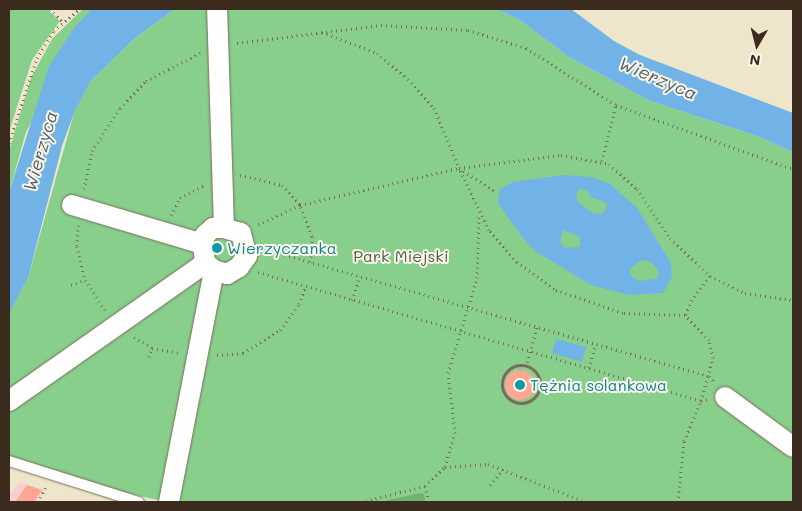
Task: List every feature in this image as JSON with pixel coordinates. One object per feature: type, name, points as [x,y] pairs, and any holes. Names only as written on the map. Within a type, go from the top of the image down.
[{"type":"street","points":[[217,9],[224,228]]},
{"type":"street","points":[[75,207],[207,259],[227,274],[239,266],[247,256],[245,243],[241,233],[224,228],[213,228],[206,235],[207,259],[169,502]]},
{"type":"street","points":[[9,401],[116,327],[207,259]]},
{"type":"street","points":[[725,396],[793,447]]},
{"type":"lane","points":[[9,461],[139,502]]},
{"type":"path","points":[[50,9],[63,22]]},
{"type":"path","points":[[9,143],[37,58],[63,22],[79,9]]},
{"type":"path","points":[[116,327],[86,280],[77,246],[75,207],[92,151],[120,108],[146,81],[181,60],[218,46],[319,31],[381,25],[468,30],[526,48],[616,105],[793,169]]},
{"type":"path","points":[[319,31],[377,53],[408,79],[434,108],[479,214],[517,262],[554,289],[623,313],[685,315],[705,334],[712,346],[709,376],[701,401],[684,441],[678,502]]},
{"type":"path","points":[[602,161],[616,105]]},
{"type":"path","points":[[311,262],[312,236],[300,205],[459,168],[561,155],[602,161],[626,177],[670,238],[710,276],[745,292],[793,300]]},
{"type":"path","points":[[459,168],[496,192]]},
{"type":"path","points":[[361,502],[425,486],[445,467],[455,433],[448,373],[477,278],[479,214]]},
{"type":"path","points":[[245,243],[709,376]]},
{"type":"path","points":[[239,266],[701,401]]},
{"type":"path","points":[[352,300],[360,276]]},
{"type":"path","points":[[685,315],[692,300],[710,276]]},
{"type":"path","points":[[71,285],[86,280]]},
{"type":"path","points":[[526,367],[537,327]]},
{"type":"path","points":[[589,368],[596,344]]},
{"type":"path","points":[[148,358],[152,348]]},
{"type":"path","points":[[518,365],[526,367],[533,369],[540,382],[536,397],[522,404],[508,400],[501,386],[505,372],[518,365]]},
{"type":"path","points":[[445,467],[488,464],[586,502]]},
{"type":"path","points":[[490,485],[503,469]]},
{"type":"path","points":[[425,486],[429,502]]},
{"type":"shaded area","points":[[19,482],[44,490],[36,502],[9,502],[9,491],[12,493]]},
{"type":"green space","points":[[9,9],[47,9],[60,21],[32,60],[9,132]]},
{"type":"green space","points":[[83,9],[92,9],[26,132],[9,192],[9,151],[31,78],[52,39]]},
{"type":"green space","name":"Park Miejski","points":[[175,9],[497,9],[518,19],[569,57],[650,101],[757,136],[793,152],[793,502],[166,502],[119,491],[9,456],[9,314],[28,278],[74,113],[91,81],[135,38]]},
{"type":"green space","points":[[420,493],[424,494],[425,502],[380,502]]},
{"type":"water","name":"Wierzyca","points":[[92,9],[175,9],[135,38],[91,81],[74,113],[62,146],[28,278],[9,314],[9,192],[49,66],[74,28]]},
{"type":"water","name":"Wierzyca","points":[[497,9],[571,9],[614,41],[640,55],[793,113],[793,152],[757,136],[650,101],[569,57],[518,19]]},
{"type":"water","points":[[563,175],[592,177],[610,184],[637,208],[671,263],[672,277],[663,293],[629,295],[591,285],[535,251],[523,238],[498,203],[500,189],[513,182]],"holes":[[[579,189],[587,190],[591,197],[606,203],[607,208],[602,214],[593,213],[578,202],[576,195]],[[563,230],[580,237],[580,247],[565,248],[560,242]],[[641,260],[651,262],[659,274],[656,279],[639,281],[632,277],[629,270]]]},
{"type":"water","points":[[556,339],[586,347],[582,362],[552,353]]},
{"type":"building","name":"Tężnia solankowa","points":[[520,370],[530,375],[535,385],[530,395],[520,400],[510,395],[505,385],[510,375]]},
{"type":"building","points":[[27,485],[42,490],[34,502],[15,502]]},
{"type":"place","name":"Wierzyczanka","points":[[217,248]]},
{"type":"place","name":"Tężnia solankowa","points":[[520,385]]}]
